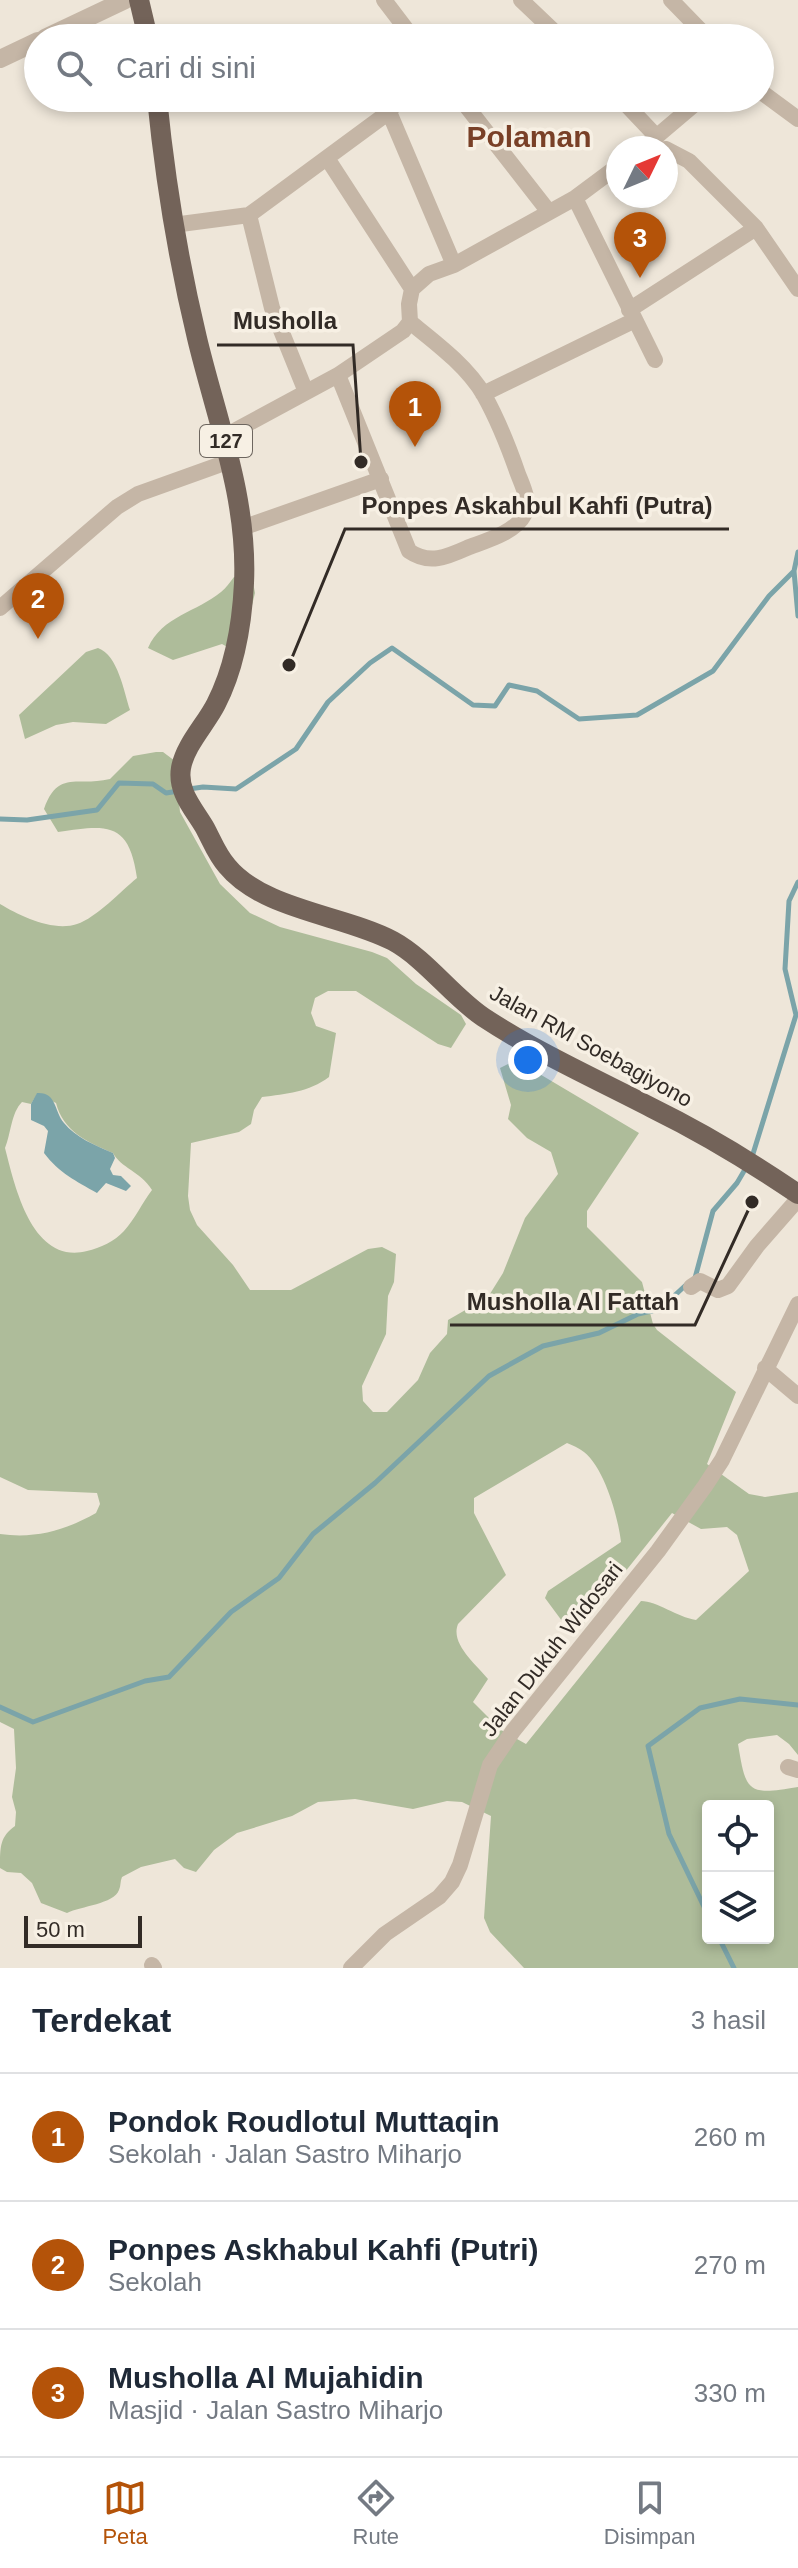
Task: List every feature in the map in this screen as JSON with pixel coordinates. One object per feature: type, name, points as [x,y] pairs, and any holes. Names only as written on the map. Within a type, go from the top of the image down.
[{"type":"main road","points":[[139,0],[145,24]]},
{"type":"main road","name":"Jalan RM Soebagiyono","points":[[158,112],[173,225],[197,339],[225,436],[242,528],[244,584],[234,657],[219,698],[186,755],[181,776],[187,800],[221,859],[241,880],[276,899],[395,942],[483,1017],[736,1154],[798,1197]]},
{"type":"street","points":[[74,24],[125,0]]},
{"type":"street","points":[[384,0],[402,24]]},
{"type":"street","points":[[521,0],[546,24]]},
{"type":"street","points":[[671,0],[694,24]]},
{"type":"street","points":[[0,59],[24,48]]},
{"type":"street","points":[[774,101],[798,119]]},
{"type":"street","points":[[173,225],[249,215],[389,112],[454,265]]},
{"type":"street","points":[[471,112],[549,212]]},
{"type":"street","points":[[630,112],[648,136]]},
{"type":"street","points":[[664,136],[688,112]]},
{"type":"street","points":[[678,156],[689,161],[756,228],[798,289]]},
{"type":"street","points":[[327,158],[412,289]]},
{"type":"street","points":[[225,436],[338,375],[403,331],[410,322],[412,289],[429,274],[454,265],[575,198],[606,175]]},
{"type":"street","points":[[575,198],[655,360]]},
{"type":"street","points":[[249,215],[272,308],[306,392]]},
{"type":"street","points":[[483,394],[631,316],[756,228]]},
{"type":"street","points":[[338,375],[406,546],[416,556],[424,559],[445,558],[502,534],[520,522],[527,511],[527,501],[509,450],[483,394],[458,364],[410,322]]},
{"type":"street","points":[[0,608],[138,494],[230,461]]},
{"type":"street","points":[[242,528],[381,479]]},
{"type":"street","points":[[691,1287],[700,1281],[718,1290],[726,1288],[798,1197]]},
{"type":"street","name":"Jalan Dukuh Widosari","points":[[351,1968],[372,1945],[439,1897],[452,1882],[490,1765],[523,1719],[658,1551],[705,1486],[722,1460],[798,1304]]},
{"type":"street","points":[[765,1368],[798,1396]]},
{"type":"green space","points":[[234,577],[252,577],[255,593],[240,654],[222,644],[173,660],[148,648],[154,637],[171,621],[212,599]]},
{"type":"green space","points":[[98,648],[111,658],[130,710],[106,724],[73,722],[56,725],[25,739],[19,715],[86,652]]},
{"type":"green space","points":[[163,752],[175,761],[180,812],[220,884],[250,913],[280,927],[387,958],[416,984],[461,1015],[466,1024],[451,1048],[438,1044],[356,991],[328,991],[315,998],[311,1013],[316,1026],[336,1033],[329,1077],[305,1089],[262,1097],[254,1110],[251,1124],[239,1132],[191,1143],[190,1210],[197,1225],[233,1265],[250,1290],[291,1290],[368,1249],[382,1247],[396,1254],[394,1282],[388,1296],[386,1334],[362,1386],[363,1401],[373,1412],[387,1412],[418,1380],[430,1353],[447,1334],[448,1320],[488,1297],[503,1273],[525,1218],[558,1174],[551,1152],[527,1138],[508,1119],[511,1105],[500,1068],[516,1060],[639,1133],[587,1211],[587,1227],[642,1282],[657,1330],[736,1392],[707,1464],[749,1494],[765,1497],[798,1492],[798,1755],[777,1735],[747,1739],[738,1744],[744,1772],[752,1787],[768,1791],[798,1787],[798,1968],[524,1968],[490,1932],[484,1918],[491,1816],[462,1802],[447,1801],[413,1809],[355,1799],[318,1802],[292,1816],[237,1833],[214,1850],[196,1872],[184,1868],[175,1859],[141,1867],[122,1877],[119,1890],[111,1899],[67,1913],[41,1903],[32,1883],[21,1873],[0,1868],[2,1843],[15,1826],[16,1812],[12,1797],[16,1768],[14,1729],[0,1722],[0,1534],[38,1534],[62,1528],[96,1513],[100,1504],[97,1493],[28,1490],[0,1477],[0,904],[37,922],[68,926],[92,916],[137,878],[128,846],[113,831],[90,828],[58,832],[44,809],[56,789],[63,784],[110,779],[133,756]],"holes":[[[37,1094],[56,1103],[70,1128],[85,1140],[113,1153],[152,1190],[124,1231],[102,1246],[87,1251],[68,1252],[52,1246],[40,1235],[21,1201],[5,1148],[13,1118],[22,1102],[31,1104]],[[567,1443],[582,1451],[598,1470],[609,1494],[621,1542],[548,1591],[545,1598],[562,1621],[581,1627],[672,1513],[701,1529],[727,1527],[737,1535],[749,1571],[696,1620],[641,1601],[526,1744],[501,1730],[473,1702],[488,1679],[461,1646],[456,1631],[458,1624],[506,1575],[474,1513],[474,1498]]]},
{"type":"water","points":[[37,1093],[52,1099],[61,1118],[74,1133],[113,1153],[115,1158],[110,1169],[113,1175],[121,1176],[131,1186],[126,1191],[106,1183],[97,1193],[68,1176],[50,1160],[44,1153],[48,1131],[31,1120],[31,1104]]},
{"type":"waterway","points":[[798,552],[794,571],[798,616]]},
{"type":"waterway","points":[[189,789],[236,789],[296,749],[328,702],[370,663],[392,648],[473,705],[495,706],[509,685],[537,691],[579,719],[637,715],[713,671],[769,596],[794,571]]},
{"type":"waterway","points":[[0,819],[27,820],[97,810],[119,783],[153,784],[166,793],[179,791]]},
{"type":"waterway","points":[[752,1157],[796,1015],[785,969],[789,901],[798,882]]},
{"type":"waterway","points":[[695,1278],[713,1211],[747,1166]]},
{"type":"waterway","points":[[0,1707],[33,1722],[145,1681],[169,1677],[231,1612],[279,1578],[313,1534],[375,1483],[489,1376],[543,1346],[599,1333],[638,1314],[660,1309],[687,1284]]},
{"type":"waterway","points":[[702,1903],[669,1834],[648,1746],[700,1708],[740,1699],[798,1705]]},
{"type":"waterway","points":[[722,1944],[734,1968]]},
{"type":"place","name":"Musholla Al Mujahidin","points":[[640,278]]},
{"type":"place","name":"Pondok Roudlotul Muttaqin","points":[[415,447]]},
{"type":"place","name":"Musholla","points":[[361,462]]},
{"type":"place","name":"Ponpes Askhabul Kahfi (Putri)","points":[[38,639]]},
{"type":"place","name":"Ponpes Askahbul Kahfi (Putra)","points":[[289,665]]},
{"type":"place","name":"Musholla Al Fattah","points":[[752,1202]]},
{"type":"district","name":"Polaman","points":[[529,136]]}]
